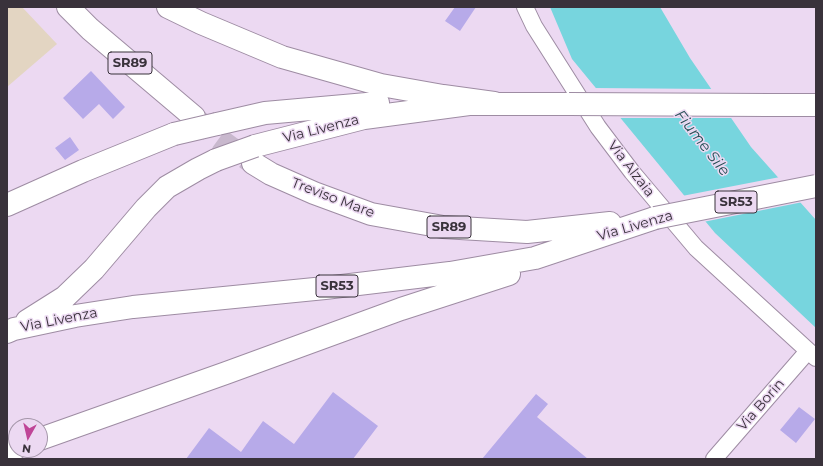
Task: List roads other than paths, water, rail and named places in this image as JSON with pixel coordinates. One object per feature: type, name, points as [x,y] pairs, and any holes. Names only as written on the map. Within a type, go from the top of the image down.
[{"type":"highway","name":"SR89","points":[[68,7],[90,29],[194,117]]},
{"type":"highway","points":[[168,7],[201,23],[282,57],[381,85],[494,103]]},
{"type":"highway","points":[[7,205],[83,171],[174,134],[265,113],[455,98]]},
{"type":"highway","name":"Via Livenza","points":[[10,330],[65,297],[94,269],[146,208],[167,187],[216,160],[254,154],[364,118],[469,104],[494,103],[816,105]]},
{"type":"highway","name":"Treviso Mare","points":[[254,154],[266,171],[314,193],[370,214],[443,227],[527,232],[655,218]]},
{"type":"highway","name":"Via Livenza","points":[[10,330],[75,316],[133,307],[325,288],[450,273],[535,258],[655,218],[816,186]]},
{"type":"highway","points":[[48,436],[401,309],[520,270],[535,258]]},
{"type":"street","name":"Via Alzaia","points":[[526,7],[534,26],[598,127],[632,172],[696,248],[812,355]]},
{"type":"street","name":"Via Borin","points":[[714,459],[812,355]]},
{"type":"water","name":"Fiume Sile","points":[[550,7],[660,7],[690,58],[751,147],[816,220],[816,328],[715,233],[572,59]]},
{"type":"tunnel","points":[[194,117],[218,138],[251,162]]}]
